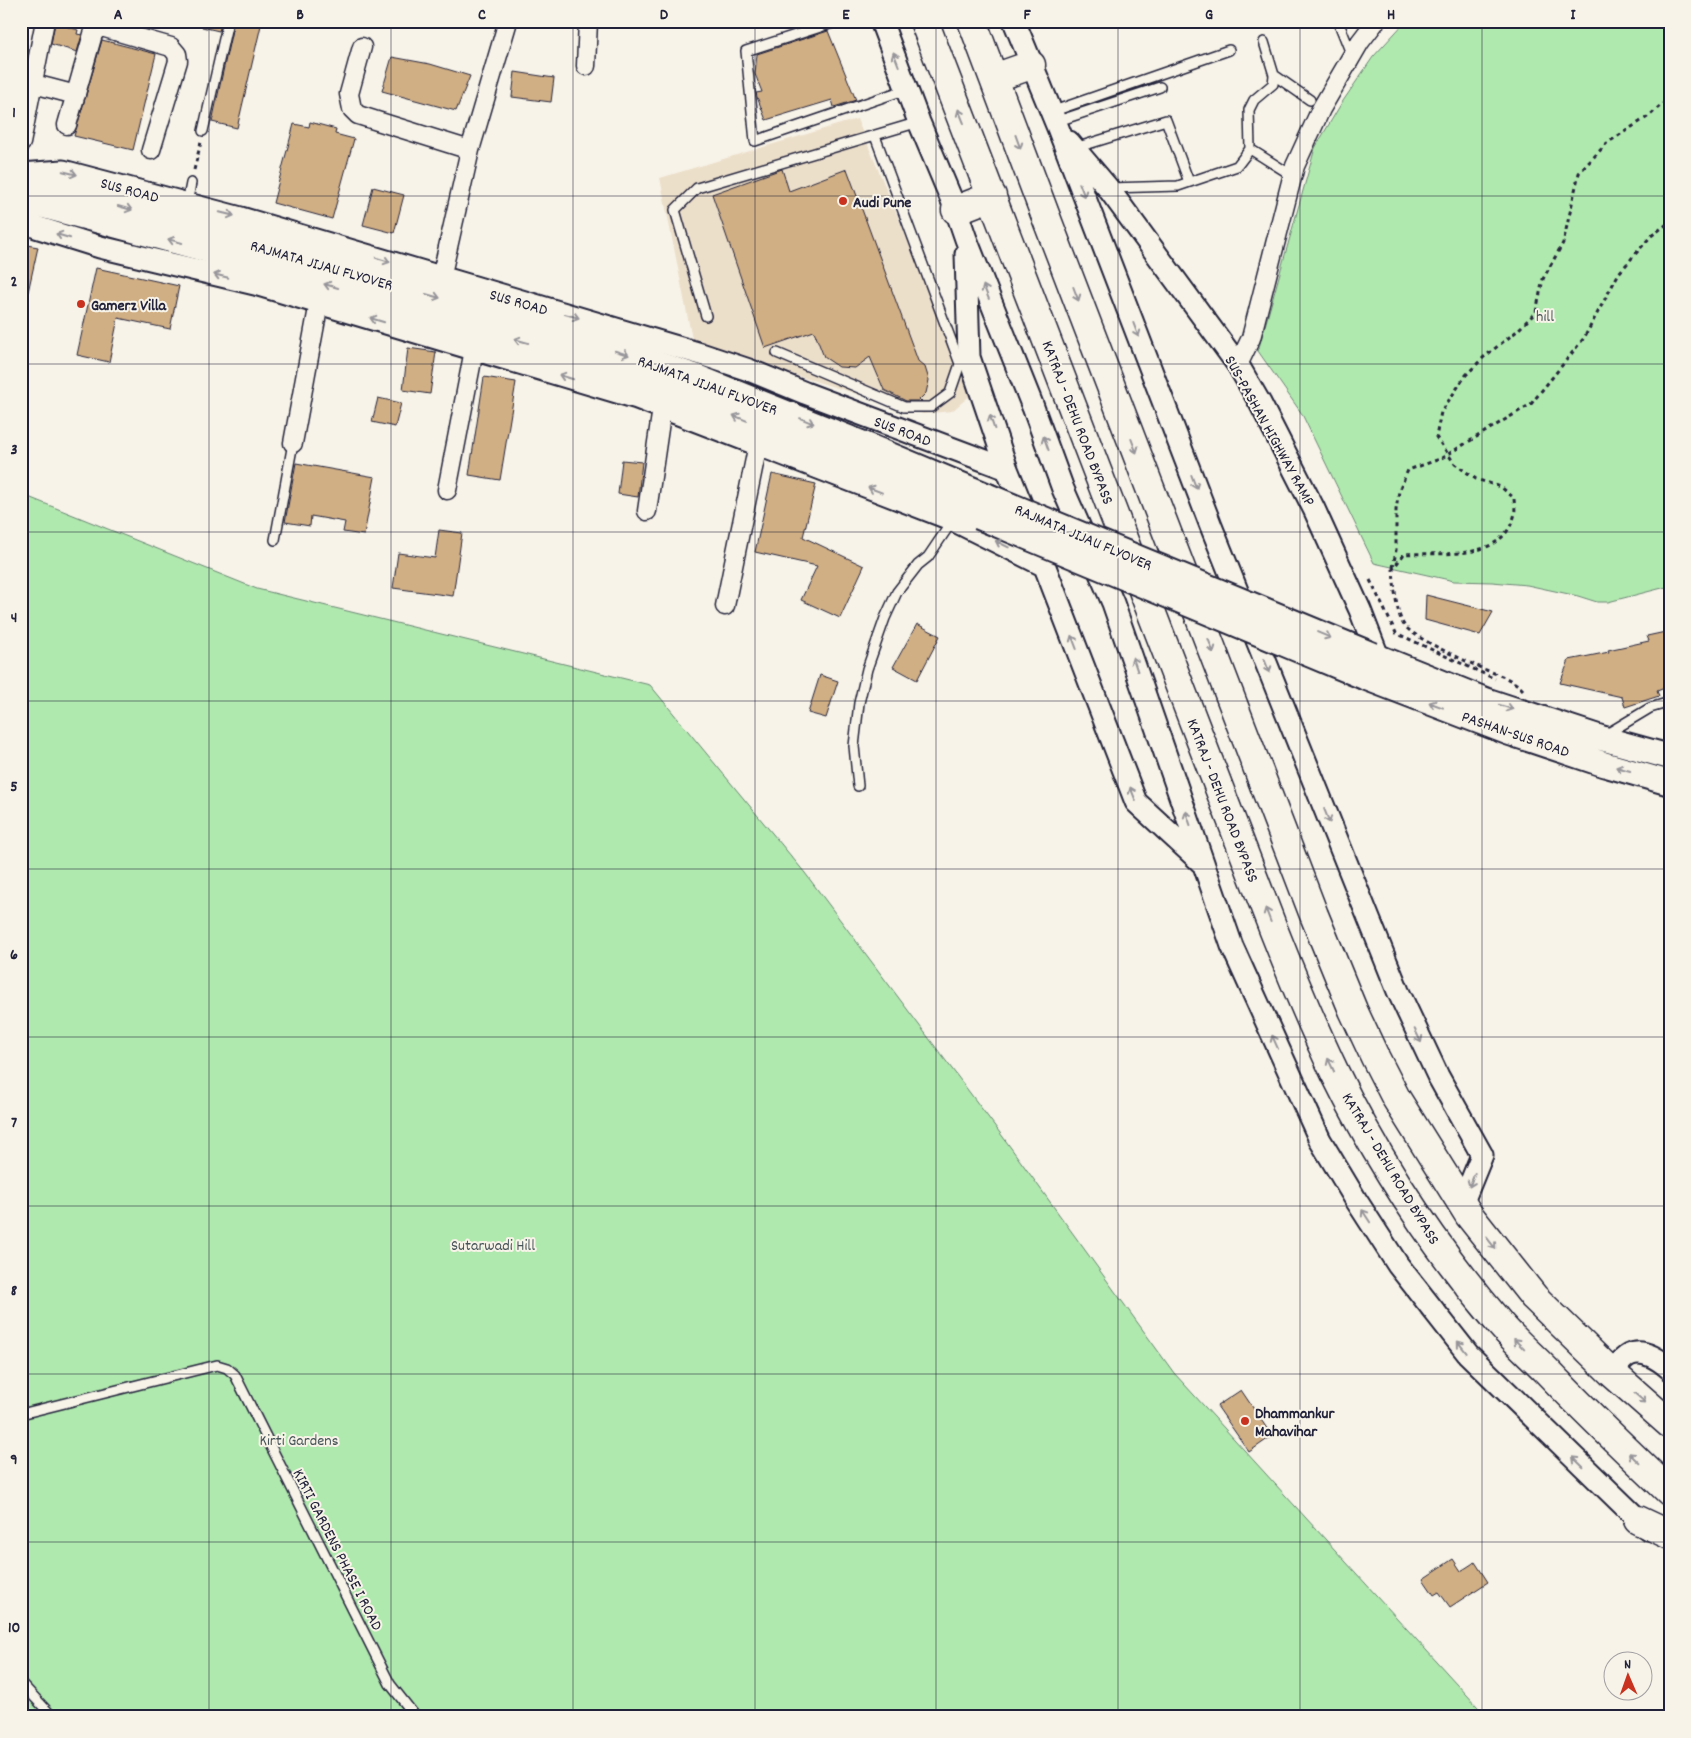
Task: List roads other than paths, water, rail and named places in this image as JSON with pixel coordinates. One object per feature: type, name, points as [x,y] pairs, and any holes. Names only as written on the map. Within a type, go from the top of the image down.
[{"type":"highway","name":"KATRAJ - DEHU ROAD BYPASS","points":[[924,21],[1274,931],[1314,1027],[1350,1101],[1394,1178],[1434,1240],[1501,1325],[1589,1415],[1670,1492]]},
{"type":"highway","points":[[972,21],[1314,915],[1349,1001],[1375,1057],[1396,1098],[1462,1204],[1534,1297],[1611,1372],[1670,1424]]},
{"type":"highway","points":[[994,78],[1031,66]]},
{"type":"highway","points":[[956,210],[992,196]]},
{"type":"highway","points":[[1638,1520],[1670,1535]]},
{"type":"main road","name":"RAJMATA JIJAU FLYOVER","points":[[21,175],[572,336],[685,373],[852,439],[984,506],[1364,677]]},
{"type":"main road","name":"RAJMATA JIJAU FLYOVER","points":[[21,200],[200,248],[554,351],[700,401],[984,506],[1376,657]]},
{"type":"main road","name":"PASHAN-SUS ROAD","points":[[1376,657],[1485,700],[1600,738],[1670,757]]},
{"type":"main road","name":"PASHAN-SUS ROAD","points":[[1364,677],[1506,732],[1603,764],[1670,783]]},
{"type":"street","points":[[21,143],[45,21]]},
{"type":"street","points":[[441,278],[470,150],[508,21]]},
{"type":"street","points":[[586,66],[588,21]]},
{"type":"street","points":[[881,21],[1063,488],[1114,603],[1232,946],[1320,1140],[1398,1265],[1468,1354],[1638,1520],[1670,1547]]},
{"type":"street","points":[[1014,21],[1215,535],[1390,974],[1427,1052],[1482,1155],[1462,1204]]},
{"type":"street","points":[[1238,365],[1251,338],[1295,166],[1321,109],[1360,42],[1376,21]]},
{"type":"street","points":[[67,126],[93,34],[98,28],[105,28],[170,47],[176,54],[178,61],[152,150]]},
{"type":"street","points":[[362,47],[349,94],[352,109],[358,115],[470,150]]},
{"type":"street","points":[[34,84],[76,95]]},
{"type":"street","name":"SUS-PASHAN HIGHWAY RAMP","points":[[1054,121],[1108,188],[1238,365],[1260,403],[1314,509],[1360,610],[1376,657]]},
{"type":"street","name":"SUS ROAD","points":[[21,175],[63,171],[241,218],[701,354],[749,370],[1007,469]]},
{"type":"street","points":[[21,210],[36,227],[100,247],[255,284],[637,398],[953,520],[1045,566]]},
{"type":"street","points":[[966,239],[969,357],[1007,469],[1136,802],[1204,865]]},
{"type":"street","points":[[293,443],[319,303]]},
{"type":"street","points":[[447,490],[474,350]]},
{"type":"street","points":[[647,511],[662,408]]},
{"type":"street","points":[[725,606],[758,444]]},
{"type":"street","points":[[1611,1372],[1629,1355],[1640,1354],[1658,1359],[1670,1369]]},
{"type":"lane","points":[[203,131],[228,21]]},
{"type":"lane","points":[[839,21],[746,51],[755,141],[907,89]]},
{"type":"lane","points":[[1338,21],[1352,56]]},
{"type":"lane","points":[[1108,188],[1178,186],[1238,166],[1250,149],[1249,110],[1254,100],[1273,84],[1274,75],[1264,42]]},
{"type":"lane","points":[[1054,121],[1229,50]]},
{"type":"lane","points":[[1274,75],[1310,100]]},
{"type":"lane","points":[[1054,121],[1160,87]]},
{"type":"lane","points":[[1074,148],[1166,120],[1189,182]]},
{"type":"lane","points":[[706,316],[675,210],[697,188],[919,122]]},
{"type":"lane","points":[[777,353],[904,408],[930,407],[950,394],[960,364],[875,136]]},
{"type":"lane","points":[[1250,149],[1292,176]]},
{"type":"lane","points":[[187,204],[191,183]]},
{"type":"lane","points":[[275,540],[293,443]]},
{"type":"lane","points":[[858,786],[854,746],[860,704],[867,669],[885,618],[897,592],[918,565],[928,557],[953,520]]},
{"type":"lane","points":[[1600,738],[1650,708],[1670,702]]},
{"type":"lane","name":"KIRTI GARDENS PHASE I ROAD","points":[[21,1414],[217,1366],[227,1368],[235,1375],[390,1684],[416,1717]]},
{"type":"lane","points":[[21,1683],[53,1717]]},
{"type":"place","name":"Audi Pune","points":[[843,201]]},
{"type":"place","name":"Gamerz Villa","points":[[81,304]]},
{"type":"place","name":"Dhammankur Mahavihar","points":[[1245,1421]]},
{"type":"park label","name":"hill","points":[[1545,315]]},
{"type":"park label","name":"Sutarwadi Hill","points":[[493,1244]]},
{"type":"park label","name":"Kirti Gardens","points":[[299,1439]]}]
